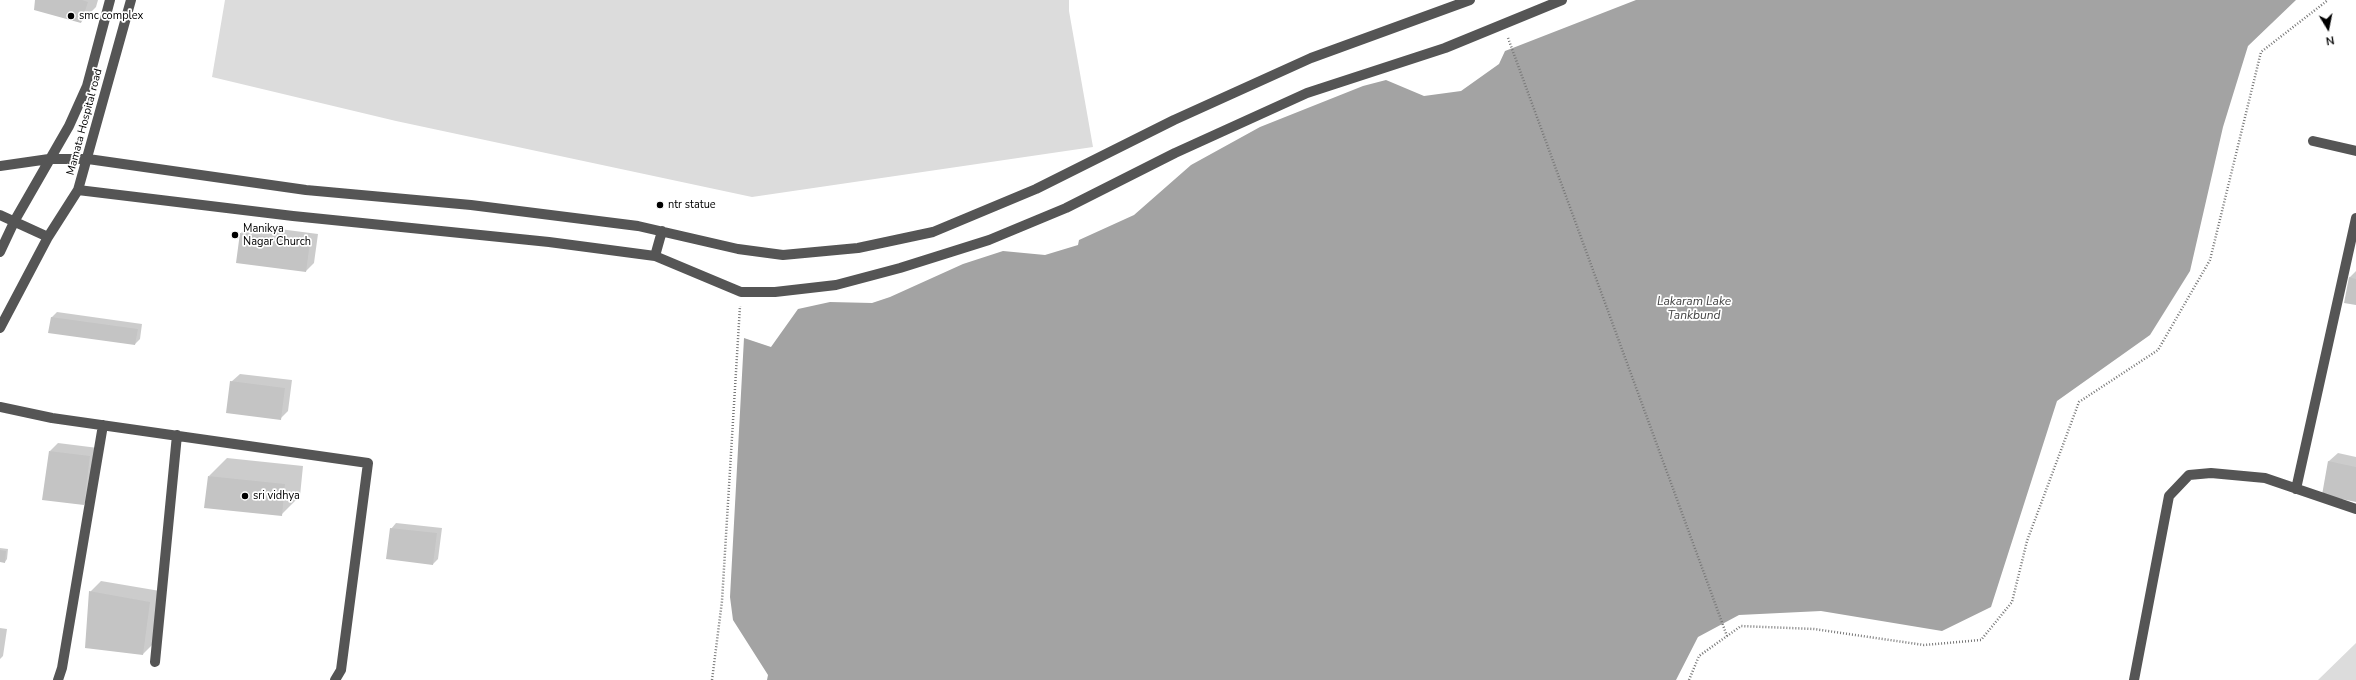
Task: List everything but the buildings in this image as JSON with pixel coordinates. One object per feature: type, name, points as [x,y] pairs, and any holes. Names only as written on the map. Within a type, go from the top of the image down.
[{"type":"street","name":"Mamata Hospital road","points":[[0,252],[15,220],[69,126],[87,86],[110,0]]},
{"type":"street","name":"Mamata Hospital road","points":[[0,328],[48,237],[78,190],[88,159],[131,0]]},
{"type":"street","points":[[0,166],[49,159],[88,159],[306,190],[472,205],[638,226],[738,249],[783,255],[858,248],[934,232],[1036,189],[1174,120],[1311,58],[1470,0]]},
{"type":"street","points":[[78,190],[293,216],[549,242],[655,256],[741,292],[775,292],[836,285],[989,240],[1066,208],[1175,153],[1307,92],[1445,48],[1562,0]]},
{"type":"street","points":[[2313,141],[2356,151]]},
{"type":"street","points":[[0,215],[15,220],[30,230],[48,237]]},
{"type":"street","points":[[2296,488],[2356,218]]},
{"type":"street","points":[[655,256],[662,232]]},
{"type":"street","points":[[0,408],[103,425],[368,463],[341,670],[335,680]]},
{"type":"street","points":[[58,680],[62,668],[103,425]]},
{"type":"street","points":[[155,662],[177,435]]},
{"type":"street","points":[[2134,680],[2169,496],[2189,475],[2211,473],[2265,478],[2356,509]]},
{"type":"path","points":[[1689,680],[1699,656],[1741,626],[1814,629],[1924,645],[1981,640],[2012,602],[2027,541],[2079,402],[2158,350],[2210,260],[2261,52],[2328,0]]},
{"type":"path","points":[[1502,24],[1727,636]]},
{"type":"path","points":[[712,680],[722,601],[741,292]]},
{"type":"shaded area","points":[[225,0],[1069,0],[1069,11],[1093,147],[752,197],[396,121],[212,77]]},
{"type":"shaded area","points":[[2356,643],[2356,680],[2318,680]]},
{"type":"water","name":"Lakaram Lake Tankbund","points":[[1636,0],[2296,0],[2248,46],[2223,127],[2190,271],[2150,335],[2057,401],[1991,607],[1942,631],[1821,611],[1739,615],[1698,637],[1676,680],[767,680],[768,675],[733,620],[730,597],[744,338],[771,347],[798,309],[830,302],[872,303],[890,297],[963,264],[1003,251],[1045,255],[1078,245],[1079,240],[1134,215],[1191,165],[1260,127],[1363,86],[1386,80],[1424,96],[1461,91],[1499,64],[1505,51]]},
{"type":"place","name":"smc complex","points":[[71,16]]},
{"type":"place","name":"ntr statue","points":[[660,205]]},
{"type":"place","name":"Manikya Nagar Church","points":[[235,235]]},
{"type":"place","name":"sri vidhya","points":[[245,496]]}]
